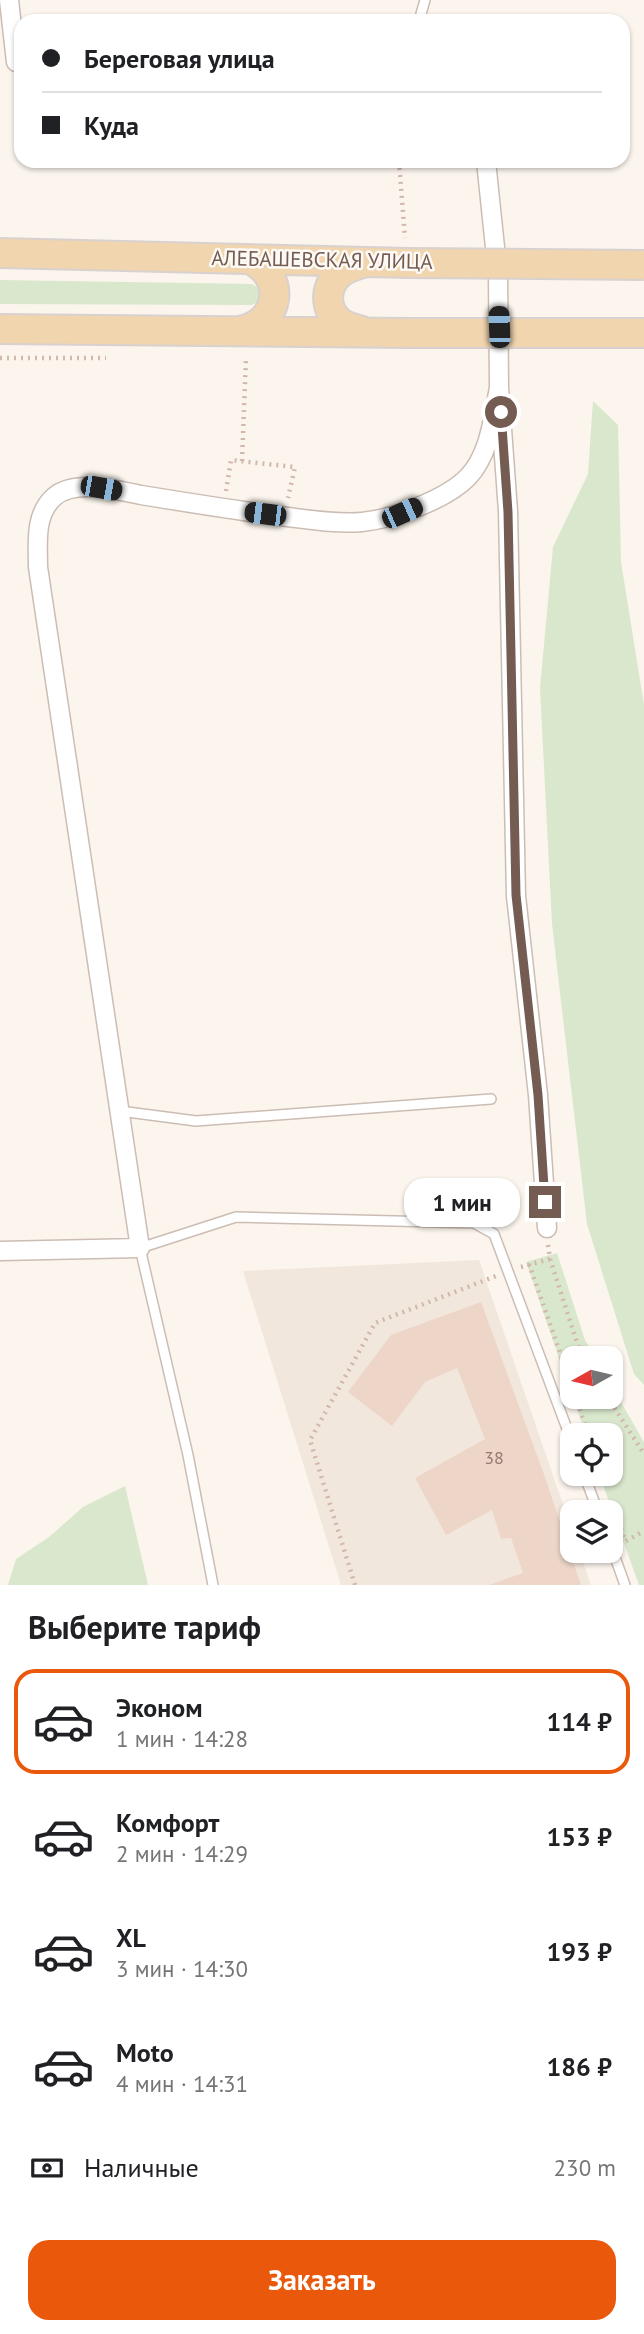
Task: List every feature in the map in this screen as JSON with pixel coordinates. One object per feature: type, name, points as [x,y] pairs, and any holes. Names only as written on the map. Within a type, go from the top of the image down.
[{"type":"main road","name":"АЛЕБАШЕВСКАЯ УЛИЦА","points":[[0,253],[366,262],[407,250],[644,265]]},
{"type":"main road","points":[[243,345],[254,328],[266,319],[273,306],[274,287],[268,274],[259,263],[249,259]]},
{"type":"main road","points":[[366,262],[336,276],[328,295],[329,306],[340,323],[371,332]]},
{"type":"main road","points":[[0,329],[243,345],[371,332],[644,333]]},
{"type":"street","points":[[9,0],[12,62]]},
{"type":"street","points":[[487,168],[498,276],[499,387],[508,512],[516,895],[538,1095],[547,1228]]},
{"type":"street","points":[[0,1251],[139,1248],[38,567],[41,513],[55,496],[79,488],[101,488],[223,509],[326,521],[363,522],[402,513],[441,495],[469,477],[486,447],[499,387]]},
{"type":"lane","points":[[120,1111],[196,1121],[491,1099]]},
{"type":"lane","points":[[214,1585],[188,1455],[139,1248],[236,1217],[474,1223],[494,1234],[565,1423]]},
{"type":"lane","points":[[617,1563],[625,1585]]},
{"type":"path","points":[[400,168],[407,250]]},
{"type":"path","points":[[242,461],[243,345]]},
{"type":"path","points":[[223,509],[231,460],[295,467],[285,516]]},
{"type":"path","points":[[547,1228],[550,1259],[578,1346]]},
{"type":"path","points":[[355,1585],[310,1440],[375,1323],[509,1271],[550,1259]]},
{"type":"path","points":[[529,1264],[560,1353]]},
{"type":"path","points":[[615,1409],[644,1454]]},
{"type":"path","points":[[630,1552],[626,1541],[644,1531]]},
{"type":"shaded area","points":[[479,1260],[561,1500],[560,1563],[583,1563],[591,1585],[341,1585],[243,1271]]},
{"type":"green space","points":[[0,280],[252,284],[260,294],[252,305],[0,304]]},
{"type":"green space","points":[[593,401],[618,425],[621,562],[644,705],[644,1385],[634,1374],[587,1224],[552,924],[540,688],[553,547],[588,474]]},
{"type":"green space","points":[[557,1253],[588,1346],[560,1346],[560,1361],[526,1262]]},
{"type":"green space","points":[[623,1406],[644,1442],[644,1585],[639,1585],[623,1541],[623,1500],[608,1500],[603,1486],[623,1486],[623,1423],[582,1423],[577,1409],[623,1409]]},
{"type":"green space","points":[[125,1486],[148,1585],[8,1585],[16,1559],[49,1537],[83,1507]]},
{"type":"building","points":[[481,1302],[560,1522],[560,1563],[574,1563],[581,1585],[489,1585],[523,1573],[511,1538],[501,1539],[492,1510],[446,1535],[415,1478],[485,1439],[457,1368],[425,1382],[392,1426],[348,1392],[391,1335]]},
{"type":"route","points":[[501,412],[508,512],[516,895],[538,1095],[545,1202]]}]
